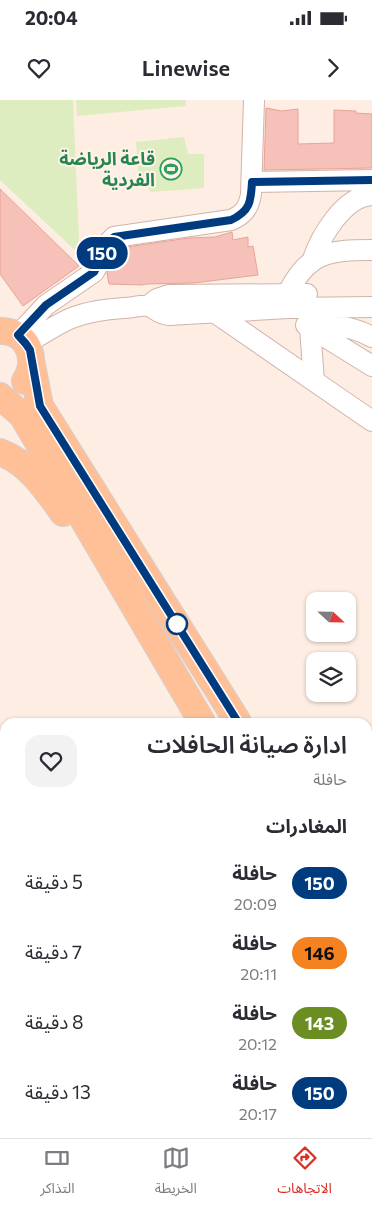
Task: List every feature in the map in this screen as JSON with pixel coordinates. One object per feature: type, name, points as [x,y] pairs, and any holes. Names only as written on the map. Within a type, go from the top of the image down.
[{"type":"main road","points":[[15,338],[29,374],[23,383],[15,389],[0,394],[22,415],[200,718]]},
{"type":"main road","points":[[15,338],[40,406],[235,718]]},
{"type":"main road","points":[[0,452],[14,458],[29,469],[66,517],[114,572]]},
{"type":"street","points":[[15,338],[46,305],[94,272],[100,261],[103,248],[114,237],[231,220],[239,217],[250,203],[254,100]]},
{"type":"street","points":[[252,182],[372,180]]},
{"type":"street","points":[[312,262],[324,235],[344,208],[358,198],[372,195]]},
{"type":"street","points":[[350,250],[372,240]]},
{"type":"street","points":[[287,302],[293,282],[301,271],[323,255],[336,251],[372,250]]},
{"type":"street","points":[[148,306],[157,298],[169,295],[287,302],[322,301],[372,294]]},
{"type":"street","points":[[322,301],[372,307]]},
{"type":"street","points":[[15,338],[80,314],[102,310],[148,306],[158,312],[169,315],[214,312],[287,302]]},
{"type":"street","points":[[287,302],[302,322],[372,366]]},
{"type":"street","points":[[214,312],[372,420]]},
{"type":"street","points":[[310,328],[323,326],[347,327],[372,337]]},
{"type":"street","points":[[310,328],[314,381]]},
{"type":"green space","points":[[0,100],[73,100],[79,240],[77,252],[0,180]]},
{"type":"green space","points":[[76,100],[186,100],[186,106],[77,116]]},
{"type":"green space","name":"قاعة الرياضة الفردية","points":[[184,137],[188,154],[204,154],[204,188],[151,192],[146,185],[139,184],[136,142]]},
{"type":"building","points":[[266,108],[282,111],[298,109],[298,144],[334,143],[334,110],[372,114],[372,168],[264,170]]},
{"type":"building","points":[[0,189],[79,266],[23,306],[0,274]]},
{"type":"building","points":[[232,232],[233,240],[248,237],[248,247],[253,246],[258,275],[194,283],[109,284],[107,273],[114,254],[120,248],[189,238],[215,237]]},
{"type":"bus line","name":"150","points":[[236,718],[40,406],[30,350],[18,335],[26,324],[46,305],[94,272],[100,261],[103,248],[114,237],[231,220],[239,217],[250,203],[252,182],[372,180]]},
{"type":"place","name":"قاعة الرياضة الفردية","points":[[171,169]]}]
